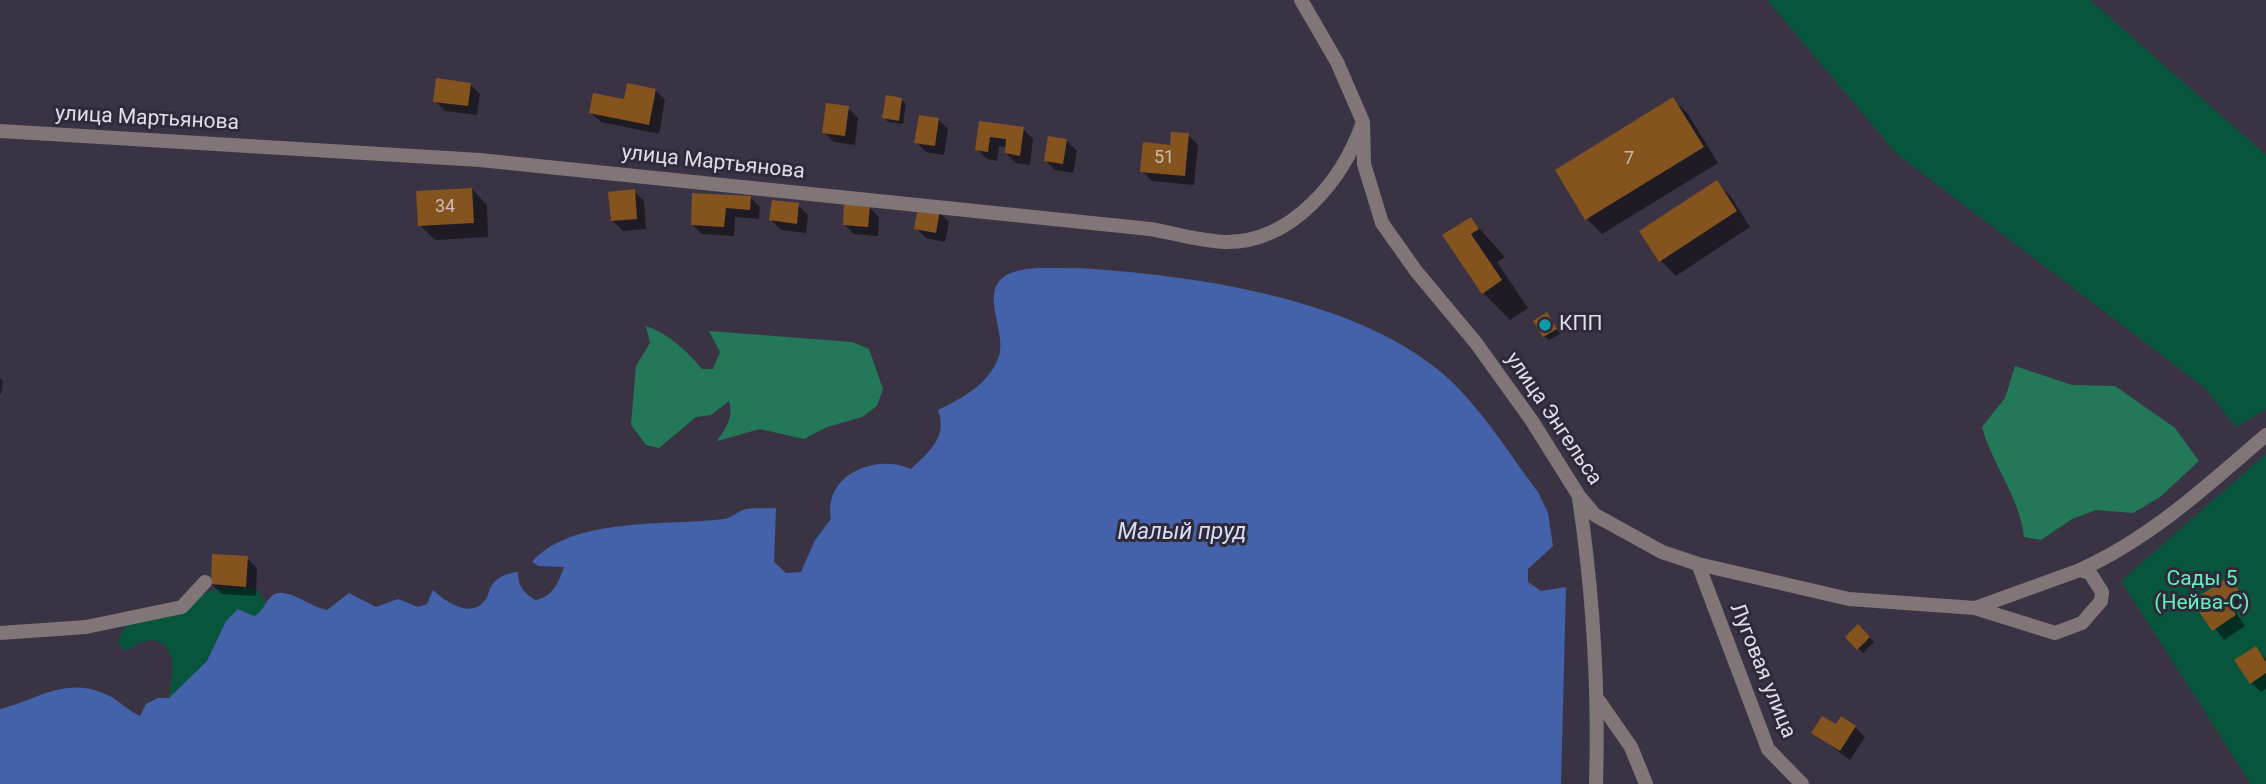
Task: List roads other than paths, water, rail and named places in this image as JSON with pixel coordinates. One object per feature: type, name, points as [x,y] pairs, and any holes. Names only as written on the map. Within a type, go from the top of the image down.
[{"type":"street","name":"улица Энгельса","points":[[1301,0],[1337,62],[1363,122],[1364,164],[1382,223],[1416,271],[1476,343],[1532,421],[1578,496],[1595,515],[1662,552],[1698,564],[1849,599],[1975,608],[2054,633],[2082,623],[2101,600],[2098,583],[2090,573],[2080,570],[1975,608]]},
{"type":"street","name":"улица Мартьянова","points":[[0,131],[480,160],[1150,229],[1225,242],[1259,237],[1286,225],[1308,206],[1329,185],[1353,152],[1363,122]]},
{"type":"street","points":[[2080,570],[2119,553],[2143,537],[2266,435]]},
{"type":"street","points":[[1578,496],[1592,596],[1599,701],[1596,784]]},
{"type":"street","name":"Луговая улица","points":[[1698,564],[1768,749],[1802,784]]},
{"type":"street","points":[[0,633],[75,629],[182,607],[205,582]]},
{"type":"street","points":[[1599,701],[1631,747],[1646,784]]},
{"type":"water","name":"Малый пруд","points":[[1031,269],[1123,271],[1223,285],[1323,310],[1370,328],[1412,351],[1449,379],[1485,419],[1538,492],[1548,513],[1553,546],[1528,569],[1528,582],[1541,591],[1566,587],[1561,784],[0,784],[0,709],[50,692],[75,688],[108,695],[140,716],[146,704],[158,698],[169,698],[207,661],[226,621],[238,609],[254,616],[270,597],[278,593],[291,595],[327,610],[349,593],[376,607],[398,599],[418,607],[427,604],[433,590],[452,604],[466,609],[480,605],[486,599],[492,584],[499,578],[518,572],[519,581],[527,594],[535,600],[541,599],[557,584],[564,567],[539,566],[532,562],[549,547],[571,537],[622,526],[724,519],[743,510],[755,508],[776,508],[774,562],[786,573],[801,572],[815,540],[831,519],[835,490],[843,480],[868,466],[897,465],[911,469],[930,450],[939,436],[941,428],[938,410],[976,388],[991,372],[1000,352],[994,295],[997,285],[1004,277]]},
{"type":"place","name":"КПП","points":[[1545,325]]},
{"type":"park label","name":"Сады 5 (Нейва-С)","points":[[2202,592]]}]
